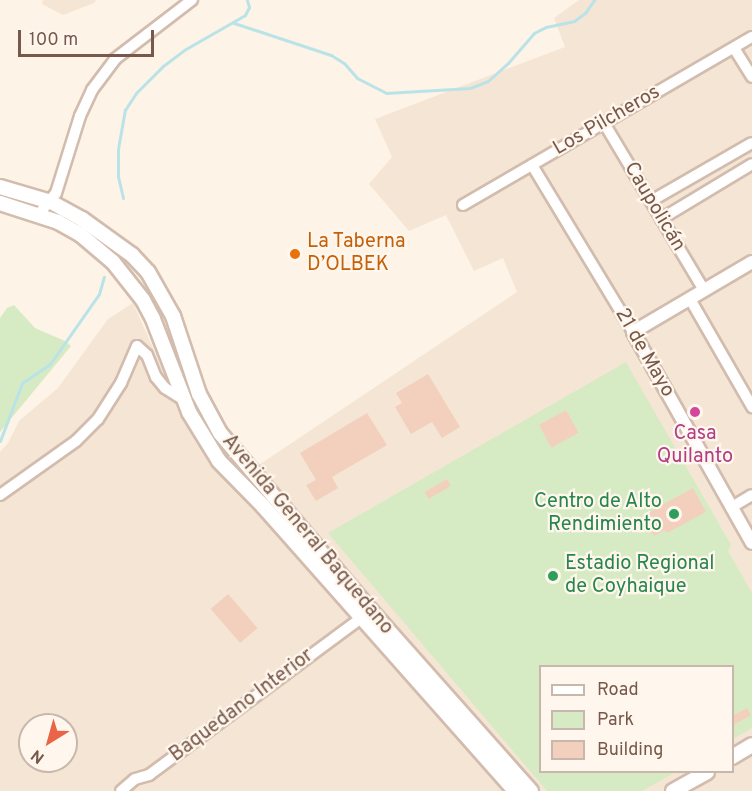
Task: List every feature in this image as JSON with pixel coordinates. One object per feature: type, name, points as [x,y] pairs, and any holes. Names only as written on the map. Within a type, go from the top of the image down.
[{"type":"main road","name":"Avenida General Baquedano","points":[[0,187],[51,202],[104,233],[132,255],[148,272],[173,316],[199,394],[220,433],[371,611],[531,791]]},
{"type":"main road","name":"Avenida General Baquedano","points":[[0,203],[58,222],[97,247],[127,279],[153,319],[196,426],[219,461],[515,791]]},
{"type":"main road","points":[[734,755],[752,745]]},
{"type":"main road","points":[[673,791],[703,773]]},
{"type":"street","points":[[39,214],[51,202],[92,90],[115,59],[192,0]]},
{"type":"street","name":"Los Pilcheros","points":[[463,205],[752,37]]},
{"type":"street","points":[[734,48],[752,77]]},
{"type":"street","name":"Caupolicán","points":[[604,123],[704,290]]},
{"type":"street","points":[[651,201],[752,143]]},
{"type":"street","points":[[661,219],[752,164]]},
{"type":"street","name":"21 de Mayo","points":[[532,165],[633,332],[752,543]]},
{"type":"street","points":[[633,332],[752,262]]},
{"type":"street","points":[[690,299],[752,407]]},
{"type":"street","points":[[0,495],[76,441],[98,419],[121,383],[137,346],[147,355],[156,377],[165,388],[184,400]]},
{"type":"street","points":[[732,507],[752,495]]},
{"type":"street","name":"Baquedano Interior","points":[[121,791],[135,779],[149,775],[361,618]]},
{"type":"shaded area","points":[[43,0],[96,0],[94,3],[63,15],[42,4]]},
{"type":"shaded area","points":[[579,0],[752,0],[752,791],[0,791],[0,452],[8,443],[19,421],[58,388],[108,319],[133,303],[183,415],[202,450],[232,483],[517,292],[503,258],[474,271],[446,215],[409,231],[369,184],[392,157],[375,119],[565,47],[554,18]]},
{"type":"green space","points":[[14,305],[35,328],[71,346],[0,432],[0,318],[7,308]]},
{"type":"green space","name":"Estadio Regional de Coyhaique","points":[[626,362],[731,545],[728,551],[752,593],[752,728],[734,738],[734,665],[539,665],[539,773],[674,773],[642,791],[547,791],[328,533]]},
{"type":"building","points":[[428,374],[460,427],[442,438],[432,422],[411,434],[395,407],[402,403],[396,393]]},
{"type":"building","points":[[566,410],[579,433],[551,448],[539,425]]},
{"type":"building","points":[[367,413],[387,445],[332,477],[338,488],[316,501],[306,485],[316,480],[300,453]]},
{"type":"building","points":[[447,479],[451,486],[428,499],[424,492]]},
{"type":"building","name":"Centro de Alto Rendimiento","points":[[693,488],[706,512],[667,533],[665,530],[654,536],[642,516]]},
{"type":"building","points":[[228,594],[258,628],[240,643],[211,609]]},
{"type":"building","points":[[747,708],[751,715],[734,725],[734,715]]},
{"type":"waterway","points":[[123,198],[118,176],[118,149],[125,110],[136,93],[163,66],[184,50],[245,15],[249,7],[247,0]]},
{"type":"waterway","points":[[234,23],[331,55],[344,63],[357,78],[386,93],[470,88],[488,81],[508,63],[534,33],[546,27],[574,21],[585,13],[594,0]]},
{"type":"waterway","points":[[0,441],[22,383],[50,364],[99,294],[104,277]]},
{"type":"place","name":"La Taberna D’OLBEK","points":[[295,254]]},
{"type":"place","name":"Casa Quilanto","points":[[695,412]]},
{"type":"place","name":"Centro de Alto Rendimiento","points":[[674,514]]},
{"type":"place","name":"Estadio Regional de Coyhaique","points":[[553,576]]}]
